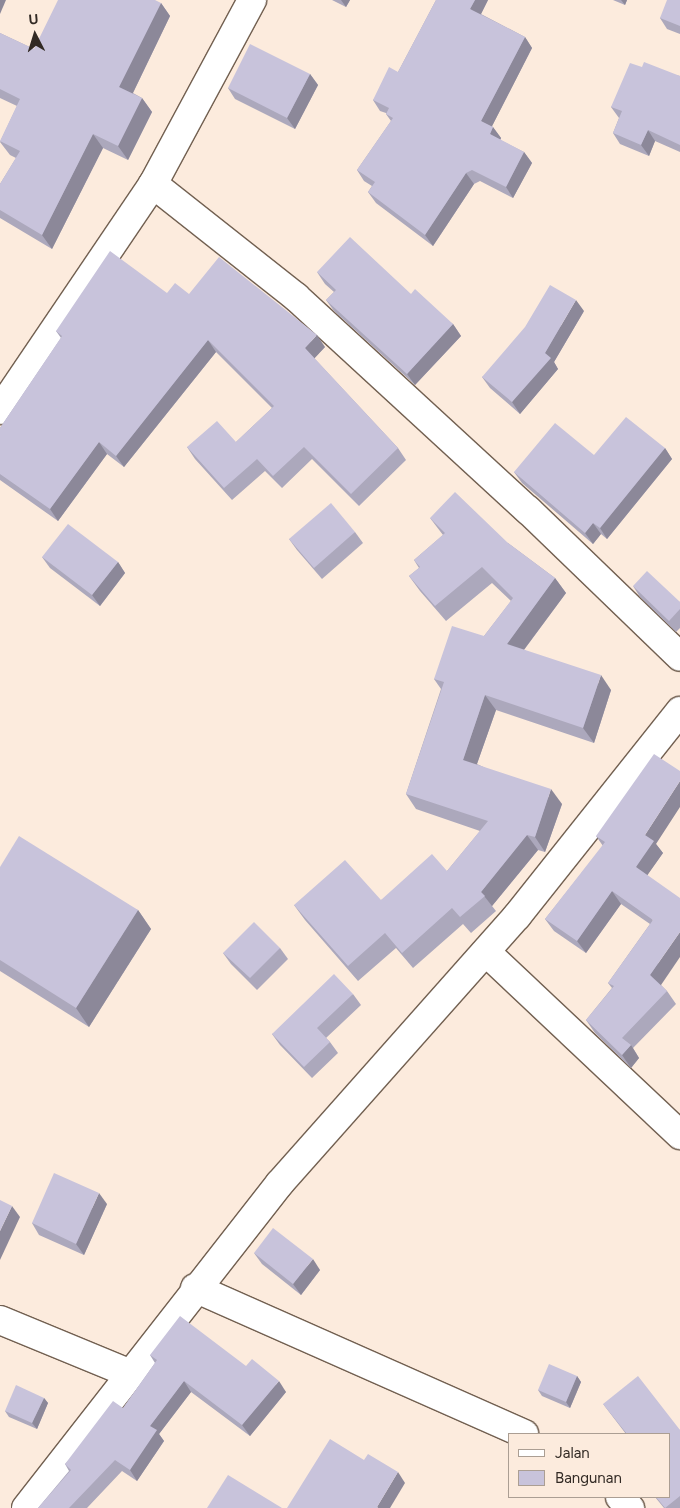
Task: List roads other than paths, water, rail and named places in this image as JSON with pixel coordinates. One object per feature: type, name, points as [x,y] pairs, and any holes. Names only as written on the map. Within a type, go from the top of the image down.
[{"type":"street","points":[[0,410],[153,184],[252,0]]},
{"type":"street","points":[[153,184],[296,297],[528,510],[680,657]]},
{"type":"street","points":[[26,1508],[131,1374],[194,1288],[280,1183],[486,952],[680,711]]},
{"type":"street","points":[[486,952],[680,1135]]},
{"type":"street","points":[[194,1288],[522,1433]]},
{"type":"street","points":[[0,1320],[131,1374]]},
{"type":"street","points":[[621,1498],[630,1508]]}]
